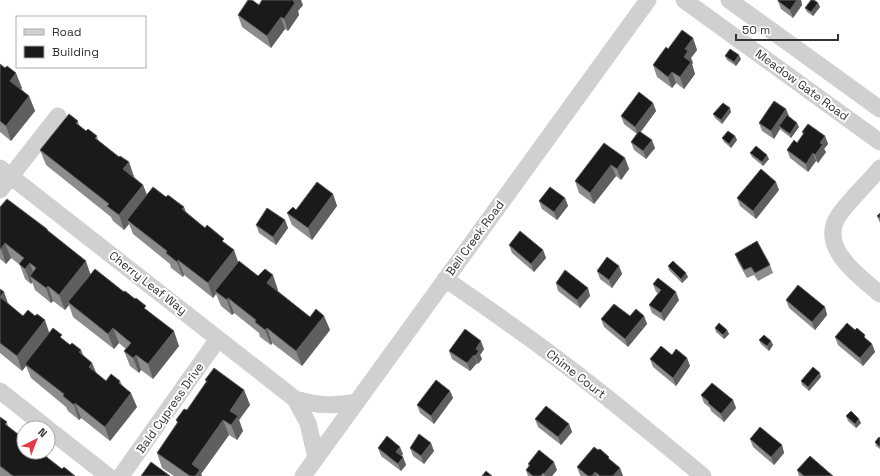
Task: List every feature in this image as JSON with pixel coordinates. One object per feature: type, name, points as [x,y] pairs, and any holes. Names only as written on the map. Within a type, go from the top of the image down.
[{"type":"street","name":"Bell Creek Road","points":[[303,476],[648,0]]},
{"type":"street","name":"Meadow Gate Road","points":[[684,0],[880,142]]},
{"type":"street","points":[[729,0],[880,109]]},
{"type":"street","points":[[0,190],[5,172],[58,116]]},
{"type":"street","points":[[880,168],[839,216],[834,226],[832,237],[837,251],[853,270],[880,294]]},
{"type":"street","name":"Cherry Leaf Way","points":[[5,172],[295,399],[324,406],[357,402]]},
{"type":"street","name":"Chime Court","points":[[445,279],[567,366],[703,476]]},
{"type":"street","name":"Bald Cypress Drive","points":[[121,476],[218,339]]},
{"type":"street","points":[[0,391],[37,420]]},
{"type":"street","name":"Cherry Leaf Way","points":[[295,399],[308,423],[316,458]]},
{"type":"street","points":[[56,435],[108,476]]},
{"type":"building","points":[[248,0],[252,0],[259,5],[262,0],[294,0],[293,1],[295,3],[284,19],[281,17],[267,36],[238,15]]},
{"type":"building","points":[[778,0],[797,0],[790,10]]},
{"type":"building","points":[[811,0],[818,3],[811,12],[805,8]]},
{"type":"building","points":[[682,30],[693,38],[685,49],[688,51],[684,57],[691,62],[680,77],[672,72],[668,77],[653,65],[666,47],[668,49]]},
{"type":"building","points":[[730,49],[739,55],[734,62],[725,56]]},
{"type":"building","points":[[0,64],[5,68],[7,66],[16,73],[10,81],[29,96],[6,126],[0,121]]},
{"type":"building","points":[[639,92],[653,103],[635,127],[621,116]]},
{"type":"building","points":[[774,101],[786,109],[771,131],[759,123]]},
{"type":"building","points":[[723,103],[730,108],[721,120],[713,114]]},
{"type":"building","points":[[69,114],[78,121],[76,123],[86,131],[88,129],[97,136],[95,138],[119,157],[120,156],[129,162],[123,169],[143,185],[119,215],[107,206],[109,204],[40,150]]},
{"type":"building","points":[[787,115],[797,123],[790,134],[779,126]]},
{"type":"building","points":[[808,124],[825,136],[820,143],[823,144],[815,155],[813,153],[806,164],[787,150],[794,140],[797,143]]},
{"type":"building","points":[[639,131],[652,140],[643,151],[631,142]]},
{"type":"building","points":[[728,131],[735,136],[729,144],[722,138]]},
{"type":"building","points":[[604,143],[625,158],[617,169],[611,165],[590,193],[575,181]]},
{"type":"building","points":[[756,146],[767,155],[762,162],[750,153]]},
{"type":"building","points":[[761,169],[776,182],[753,211],[737,198]]},
{"type":"building","points":[[317,182],[333,194],[308,228],[287,213],[293,207],[296,210]]},
{"type":"building","points":[[153,187],[166,197],[168,195],[184,207],[182,209],[205,228],[207,225],[224,239],[222,241],[234,250],[208,283],[178,260],[177,262],[166,253],[167,251],[127,220]]},
{"type":"building","points":[[550,187],[565,198],[554,212],[539,201]]},
{"type":"building","points":[[7,199],[86,261],[59,295],[48,286],[46,288],[30,276],[36,268],[30,263],[25,269],[19,264],[24,258],[5,243],[0,249],[0,207]]},
{"type":"building","points":[[267,208],[285,220],[273,237],[256,225]]},
{"type":"building","points":[[520,231],[543,250],[531,264],[509,245]]},
{"type":"building","points":[[757,241],[770,265],[755,273],[751,267],[744,270],[735,254]]},
{"type":"building","points":[[607,257],[619,266],[609,280],[597,271]]},
{"type":"building","points":[[239,261],[258,276],[265,269],[273,275],[267,283],[310,317],[316,309],[324,316],[296,351],[267,328],[265,330],[255,322],[256,320],[228,298],[227,300],[215,291]]},
{"type":"building","points":[[673,261],[686,273],[681,279],[668,266]]},
{"type":"building","points":[[95,269],[124,292],[125,291],[135,299],[136,298],[146,306],[144,308],[174,331],[148,364],[136,355],[133,358],[124,351],[131,343],[113,328],[108,334],[68,302]]},
{"type":"building","points":[[565,270],[588,288],[577,300],[556,283]]},
{"type":"building","points":[[658,278],[676,292],[661,313],[649,305],[661,290],[653,284]]},
{"type":"building","points":[[798,285],[825,307],[812,322],[786,300]]},
{"type":"building","points":[[0,289],[4,292],[0,297]]},
{"type":"building","points":[[0,297],[23,316],[28,310],[35,316],[37,314],[45,320],[17,356],[0,343]]},
{"type":"building","points":[[614,304],[630,316],[636,309],[644,316],[625,339],[601,319]]},
{"type":"building","points":[[719,323],[727,330],[723,335],[715,328]]},
{"type":"building","points":[[847,323],[855,330],[857,328],[872,344],[860,358],[835,337]]},
{"type":"building","points":[[53,328],[62,335],[60,337],[70,345],[72,343],[81,350],[79,352],[92,363],[89,367],[106,381],[111,374],[131,393],[105,427],[75,403],[74,405],[63,396],[64,394],[25,364]]},
{"type":"building","points":[[465,329],[481,341],[476,349],[479,351],[467,363],[449,351]]},
{"type":"building","points":[[764,335],[771,341],[767,346],[759,340]]},
{"type":"building","points":[[661,346],[672,355],[676,349],[687,358],[673,378],[650,359]]},
{"type":"building","points":[[813,367],[820,373],[808,387],[801,381]]},
{"type":"building","points":[[214,368],[244,390],[230,411],[238,416],[231,425],[223,420],[192,464],[200,470],[195,476],[190,476],[157,453],[178,422],[176,420],[184,409],[187,410]]},
{"type":"building","points":[[436,380],[450,391],[431,416],[417,405]]},
{"type":"building","points":[[712,383],[733,400],[721,414],[701,395]]},
{"type":"building","points":[[546,406],[569,424],[558,437],[535,419]]},
{"type":"building","points":[[851,411],[859,419],[855,424],[846,416]]},
{"type":"building","points":[[0,417],[7,422],[5,424],[16,433],[16,460],[50,460],[62,469],[64,467],[75,476],[13,476],[0,466]]},
{"type":"building","points":[[760,427],[782,445],[771,457],[750,439]]},
{"type":"building","points":[[419,434],[431,443],[421,456],[410,448]]},
{"type":"building","points":[[387,436],[400,447],[396,452],[403,457],[398,464],[378,448]]},
{"type":"building","points":[[879,437],[880,438],[880,447],[875,442]]},
{"type":"building","points":[[594,447],[598,450],[600,449],[620,468],[613,476],[600,476],[595,472],[592,476],[588,476],[577,467]]},
{"type":"building","points":[[539,450],[554,462],[541,476],[533,476],[526,470],[530,465],[528,464]]},
{"type":"building","points":[[810,456],[833,476],[804,476],[797,470]]},
{"type":"building","points":[[151,462],[170,476],[141,476]]},
{"type":"building","points":[[486,471],[492,476],[482,476]]}]
